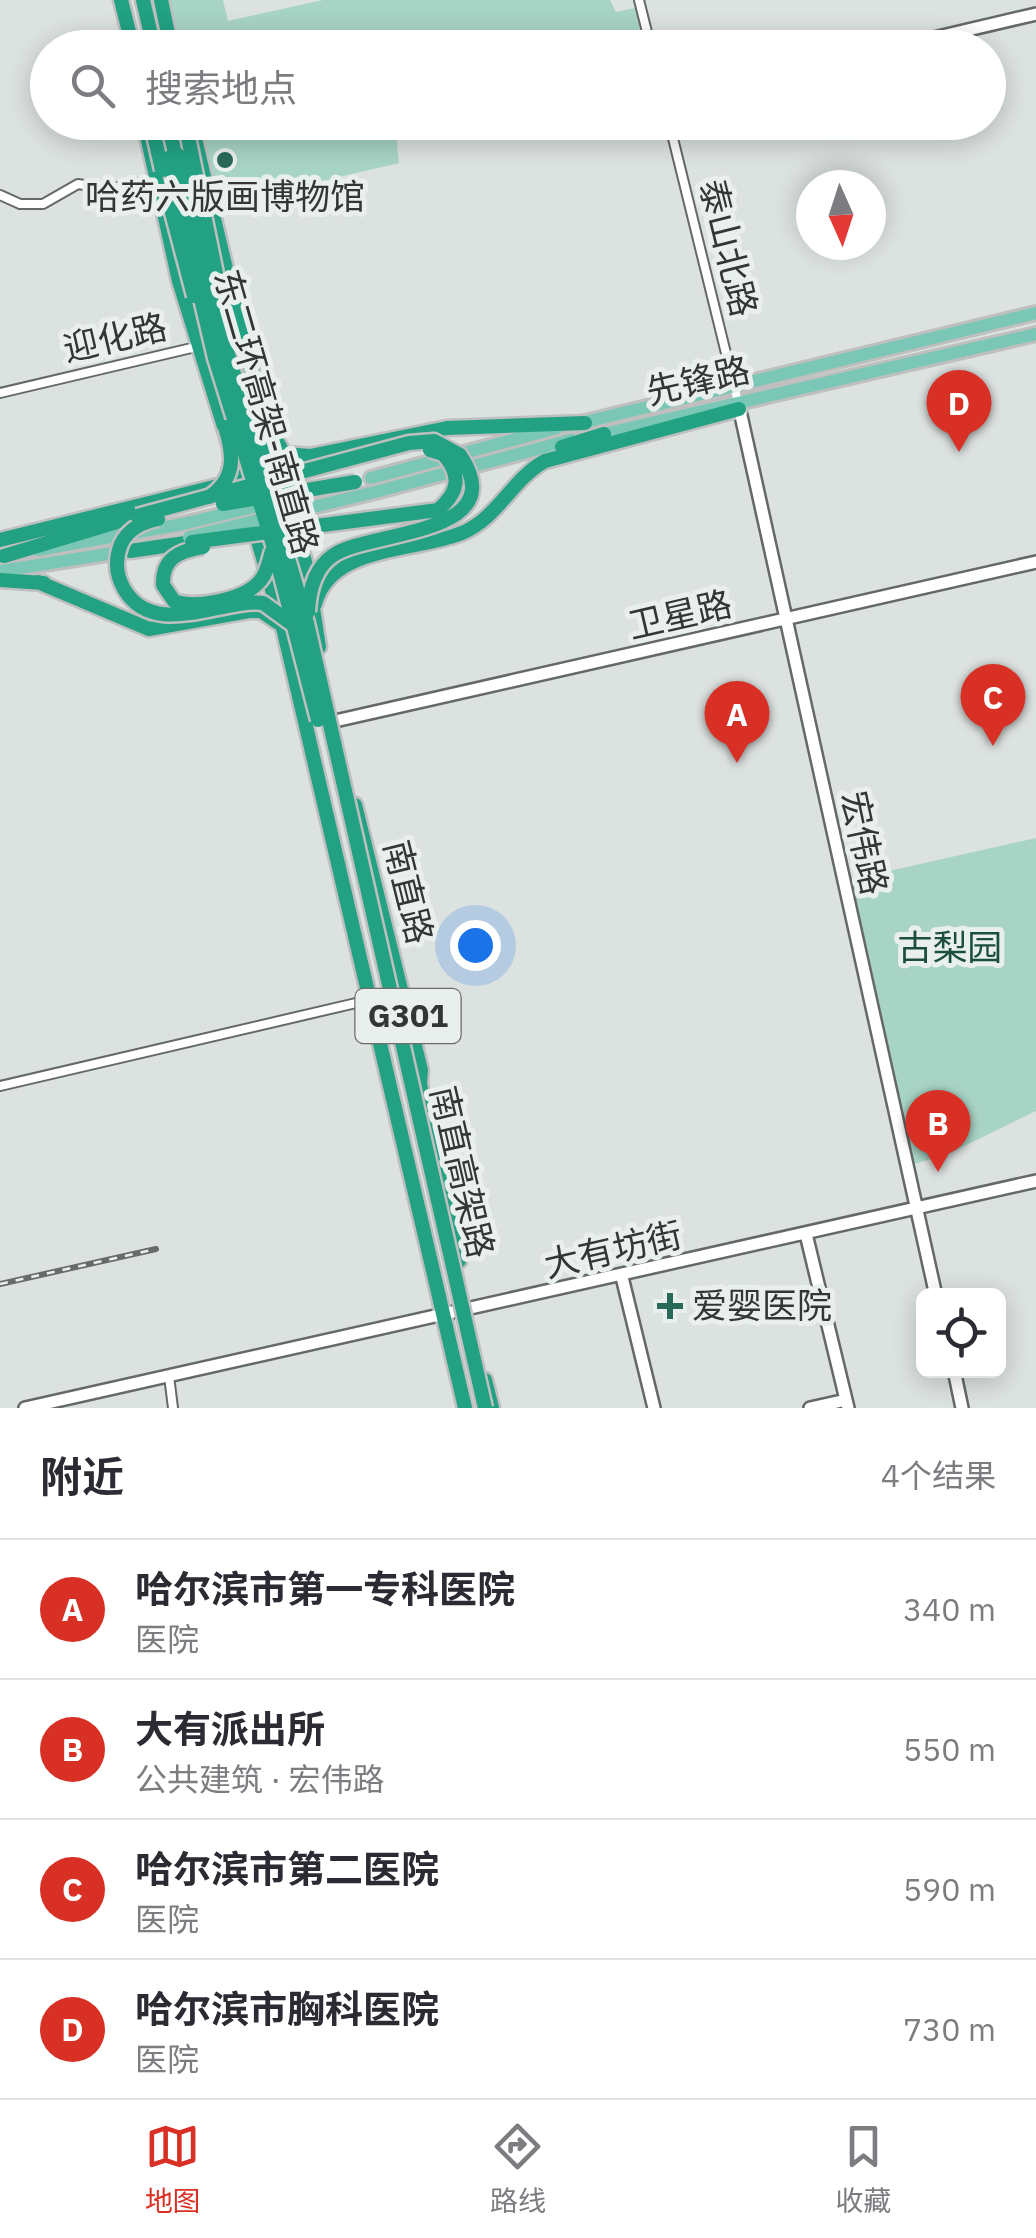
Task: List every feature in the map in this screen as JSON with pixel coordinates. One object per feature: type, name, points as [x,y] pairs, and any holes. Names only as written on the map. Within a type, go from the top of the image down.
[{"type":"highway","points":[[119,0],[126,30]]},
{"type":"highway","points":[[131,0],[138,30]]},
{"type":"highway","points":[[143,0],[150,30]]},
{"type":"highway","points":[[161,0],[167,30]]},
{"type":"highway","points":[[151,140],[156,179],[211,353],[232,454],[230,472],[221,487],[202,496]]},
{"type":"highway","points":[[152,140],[185,272],[211,353]]},
{"type":"highway","name":"东二环高架-南直路","points":[[164,140],[211,353],[300,626]]},
{"type":"highway","name":"东二环高架-南直路","points":[[174,140],[211,353],[253,424],[310,667],[326,718]]},
{"type":"highway","points":[[192,140],[216,266],[211,353]]},
{"type":"highway","points":[[193,140],[266,422],[282,460],[307,569],[300,626]]},
{"type":"highway","points":[[300,626],[332,572],[344,564],[465,532],[490,515],[524,475],[545,460],[739,405]]},
{"type":"highway","points":[[1,556],[202,496],[282,460],[447,428],[585,423]]},
{"type":"highway","points":[[130,551],[188,534],[422,515],[438,510],[455,491],[454,466],[436,451],[416,450],[308,473],[279,463],[253,424]]},
{"type":"highway","name":"G301","points":[[225,431],[300,626]]},
{"type":"highway","points":[[320,568],[472,518],[533,458],[604,434]]},
{"type":"highway","points":[[1,556],[202,496],[409,443],[434,440],[460,455],[470,483],[458,513],[439,524],[345,548],[320,568],[300,626]]},
{"type":"highway","points":[[190,615],[144,607],[122,586],[117,559],[126,536],[136,527],[285,490],[367,484]]},
{"type":"highway","points":[[273,545],[260,580],[242,593],[186,605],[174,602],[164,589],[163,573],[170,559],[193,548],[472,518]]},
{"type":"highway","points":[[0,582],[17,579],[82,593],[143,619],[190,615],[256,602],[270,606],[300,626]]},
{"type":"highway","points":[[38,582],[150,629],[261,611],[300,626]]},
{"type":"highway","name":"南直路","points":[[300,626],[417,1064],[489,1408]]},
{"type":"highway","name":"南直路","points":[[300,626],[360,971],[465,1408]]},
{"type":"highway","points":[[310,667],[309,720],[361,951],[360,971]]},
{"type":"highway","points":[[310,667],[327,690],[417,1064]]},
{"type":"highway","name":"南直高架路","points":[[326,718],[477,1408]]},
{"type":"highway","name":"南直高架路","points":[[326,718],[489,1408]]},
{"type":"main road","points":[[973,30],[1036,16]]},
{"type":"main road","points":[[982,30],[1036,16]]},
{"type":"main road","points":[[188,534],[367,484],[508,438],[585,423],[1036,313]]},
{"type":"main road","name":"先锋路","points":[[1,556],[188,534],[367,484],[739,405],[1036,334]]},
{"type":"main road","name":"宏伟路","points":[[739,405],[934,1288]]},
{"type":"main road","points":[[1,556],[130,551]]},
{"type":"main road","name":"卫星路","points":[[326,718],[1036,562]]},
{"type":"main road","name":"大有坊街","points":[[26,1408],[470,1312],[1036,1181]]},
{"type":"main road","points":[[806,1234],[847,1404],[810,1408]]},
{"type":"main road","points":[[622,1276],[654,1408]]},
{"type":"main road","points":[[956,1378],[962,1408]]},
{"type":"street","points":[[640,0],[647,30]]},
{"type":"street","name":"泰山北路","points":[[674,140],[739,405]]},
{"type":"street","points":[[0,194],[20,204],[43,204],[78,184],[109,189],[156,179]]},
{"type":"street","name":"迎化路","points":[[0,393],[211,353],[242,336]]},
{"type":"street","points":[[0,1086],[370,1000]]},
{"type":"street","points":[[169,1376],[173,1408]]},
{"type":"green space","points":[[169,0],[223,0],[228,21],[323,0],[610,0],[616,12],[635,8],[640,30],[177,30]]},
{"type":"green space","points":[[203,140],[397,140],[399,163],[220,205]]},
{"type":"green space","name":"古梨园","points":[[1036,838],[1036,1111],[950,1153],[911,1165],[849,880]]},
{"type":"railway","points":[[0,1284],[156,1249]]},
{"type":"place","name":"哈药六版画博物馆","points":[[225,160]]},
{"type":"place","name":"哈尔滨市胸科医院","points":[[959,452]]},
{"type":"place","name":"哈尔滨市第二医院","points":[[993,746]]},
{"type":"place","name":"哈尔滨市第一专科医院","points":[[737,763]]},
{"type":"place","name":"大有派出所","points":[[938,1172]]},
{"type":"place","name":"爱婴医院","points":[[670,1306]]}]
